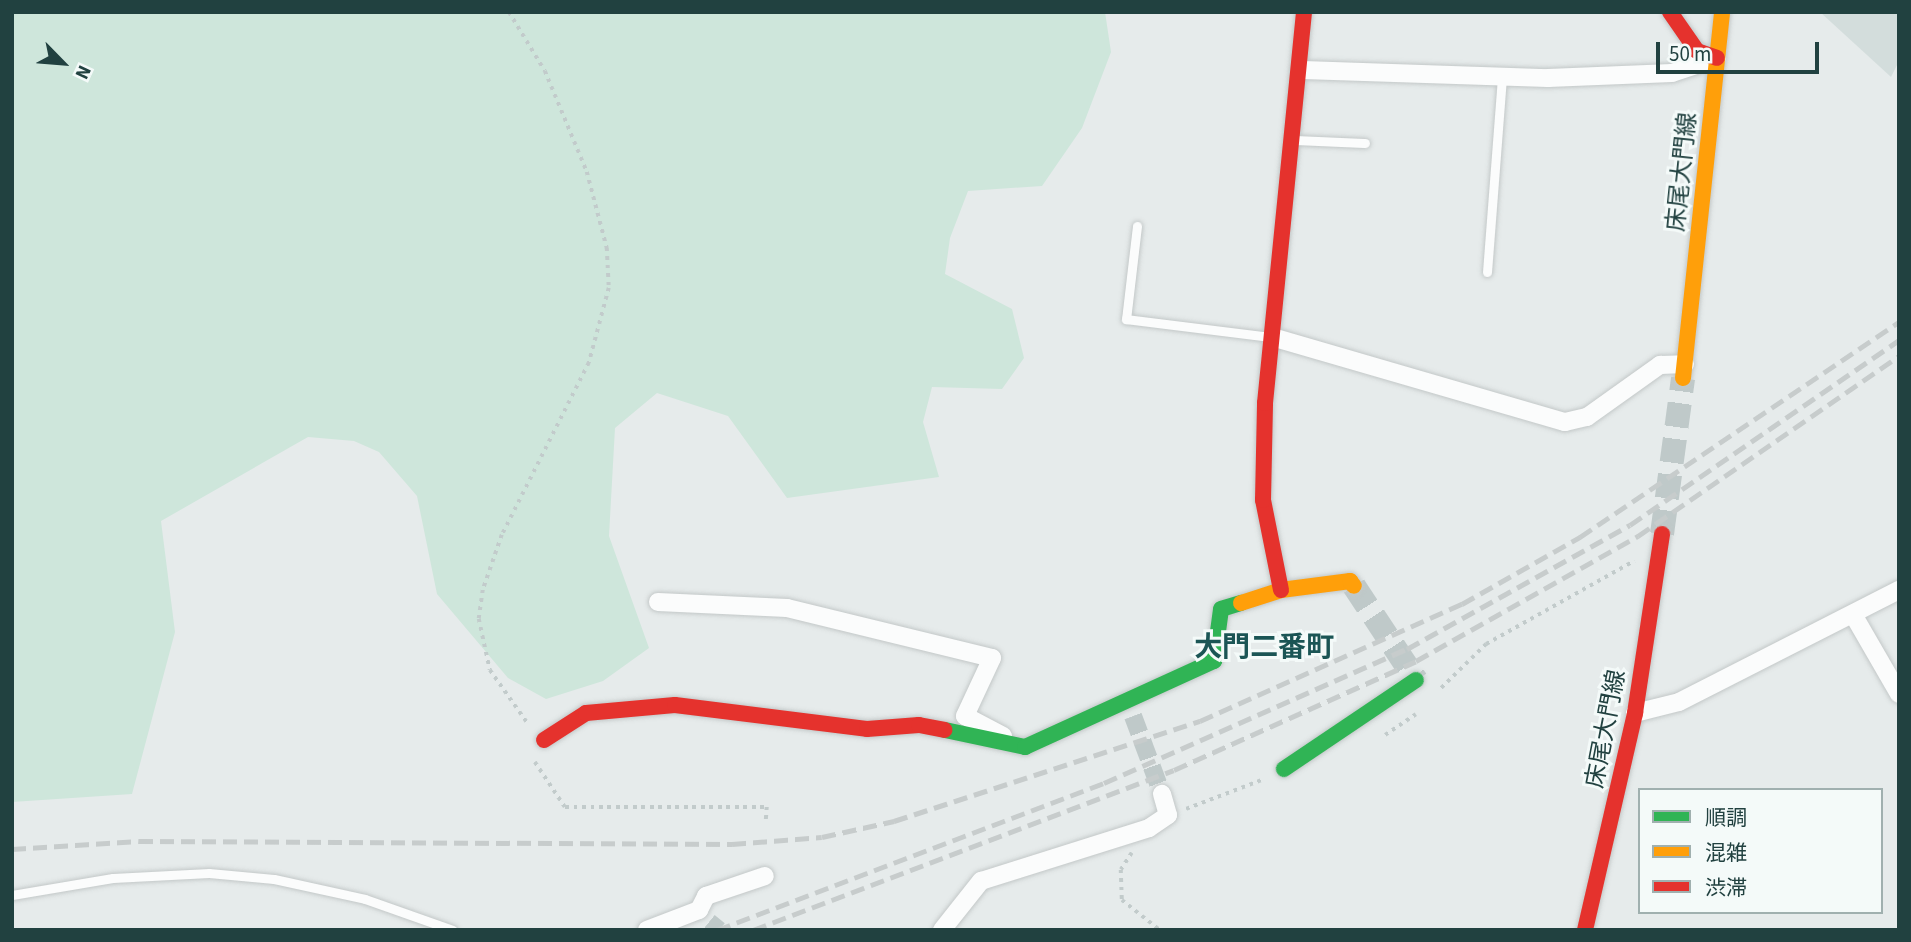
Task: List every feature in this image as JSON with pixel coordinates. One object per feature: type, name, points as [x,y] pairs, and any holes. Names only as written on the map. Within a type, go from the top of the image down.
[{"type":"street","points":[[1281,590],[1264,500],[1272,337],[1303,70],[1304,12]]},
{"type":"street","points":[[1670,12],[1698,51],[1717,58]]},
{"type":"street","name":"床尾大門線","points":[[1684,371],[1722,12]]},
{"type":"street","points":[[1303,70],[1502,75],[1672,73],[1717,58]]},
{"type":"street","points":[[1272,337],[1565,422],[1587,417],[1660,366],[1684,371]]},
{"type":"street","name":"床尾大門線","points":[[1585,930],[1634,713],[1662,534]]},
{"type":"street","points":[[544,740],[586,713],[675,705],[867,729],[919,725],[1025,747],[1131,710],[1214,661],[1221,609],[1281,590],[1350,581],[1354,586]]},
{"type":"street","points":[[1634,713],[1679,702],[1854,616],[1899,590]]},
{"type":"street","points":[[658,602],[787,608],[992,658],[965,716],[1025,747]]},
{"type":"street","points":[[1854,616],[1899,694]]},
{"type":"street","points":[[1284,769],[1418,684],[1416,680]]},
{"type":"street","points":[[942,930],[981,881],[1149,828],[1168,815],[1162,794]]},
{"type":"street","points":[[648,930],[704,916],[706,896],[765,876]]},
{"type":"lane","points":[[1487,272],[1502,75]]},
{"type":"lane","points":[[1294,140],[1365,143]]},
{"type":"lane","points":[[1137,226],[1126,319],[1272,337]]},
{"type":"lane","points":[[12,895],[113,878],[209,873],[274,879],[365,899],[453,930]]},
{"type":"path","points":[[509,12],[545,71],[587,172],[607,248],[609,288],[589,363],[502,535],[483,590],[480,619],[490,670],[513,708],[544,740],[534,761],[565,807],[766,807],[766,820]]},
{"type":"path","points":[[1436,693],[1486,644],[1627,562],[1657,557]]},
{"type":"path","points":[[1380,738],[1419,711]]},
{"type":"path","points":[[1168,815],[1284,769]]},
{"type":"path","points":[[1149,828],[1121,870],[1122,900],[1160,930]]},
{"type":"shaded area","points":[[1820,12],[1899,12],[1899,61],[1891,77]]},
{"type":"green space","points":[[12,12],[1105,12],[1111,52],[1082,128],[1042,186],[968,191],[950,238],[945,274],[1012,309],[1024,358],[1002,389],[932,387],[923,422],[939,477],[787,498],[728,416],[657,393],[615,428],[609,536],[649,648],[603,681],[546,699],[508,678],[437,594],[417,496],[379,452],[354,441],[308,437],[161,521],[175,632],[132,794],[12,802]]},
{"type":"tunnel","points":[[1662,534],[1683,378]]},
{"type":"tunnel","points":[[1354,586],[1416,680]]},
{"type":"tunnel","points":[[1133,716],[1162,794]]},
{"type":"tunnel","points":[[709,922],[719,930]]},
{"type":"railway","points":[[12,849],[139,841],[732,844],[822,837],[894,821],[1200,721],[1462,604],[1580,537],[1899,322]]},
{"type":"railway","points":[[717,930],[1104,783],[1407,649],[1630,525],[1899,340]]},
{"type":"railway","points":[[753,930],[1174,770],[1416,661],[1638,536],[1899,356]]},
{"type":"traffic: fast","points":[[945,730],[1025,747],[1214,661],[1221,609],[1241,603]]},
{"type":"traffic: fast","points":[[1284,769],[1416,680]]},
{"type":"traffic: slow","points":[[1683,378],[1722,12]]},
{"type":"traffic: slow","points":[[1241,603],[1281,590],[1350,581],[1354,586]]},
{"type":"traffic: jam","points":[[1281,590],[1263,500],[1265,403],[1304,12]]},
{"type":"traffic: jam","points":[[1670,12],[1697,51],[1717,58]]},
{"type":"traffic: jam","points":[[1585,930],[1635,713],[1662,534]]},
{"type":"traffic: jam","points":[[544,740],[586,713],[675,705],[867,729],[919,725],[945,730]]},
{"type":"district","name":"大門二番町","points":[[1264,647]]}]
